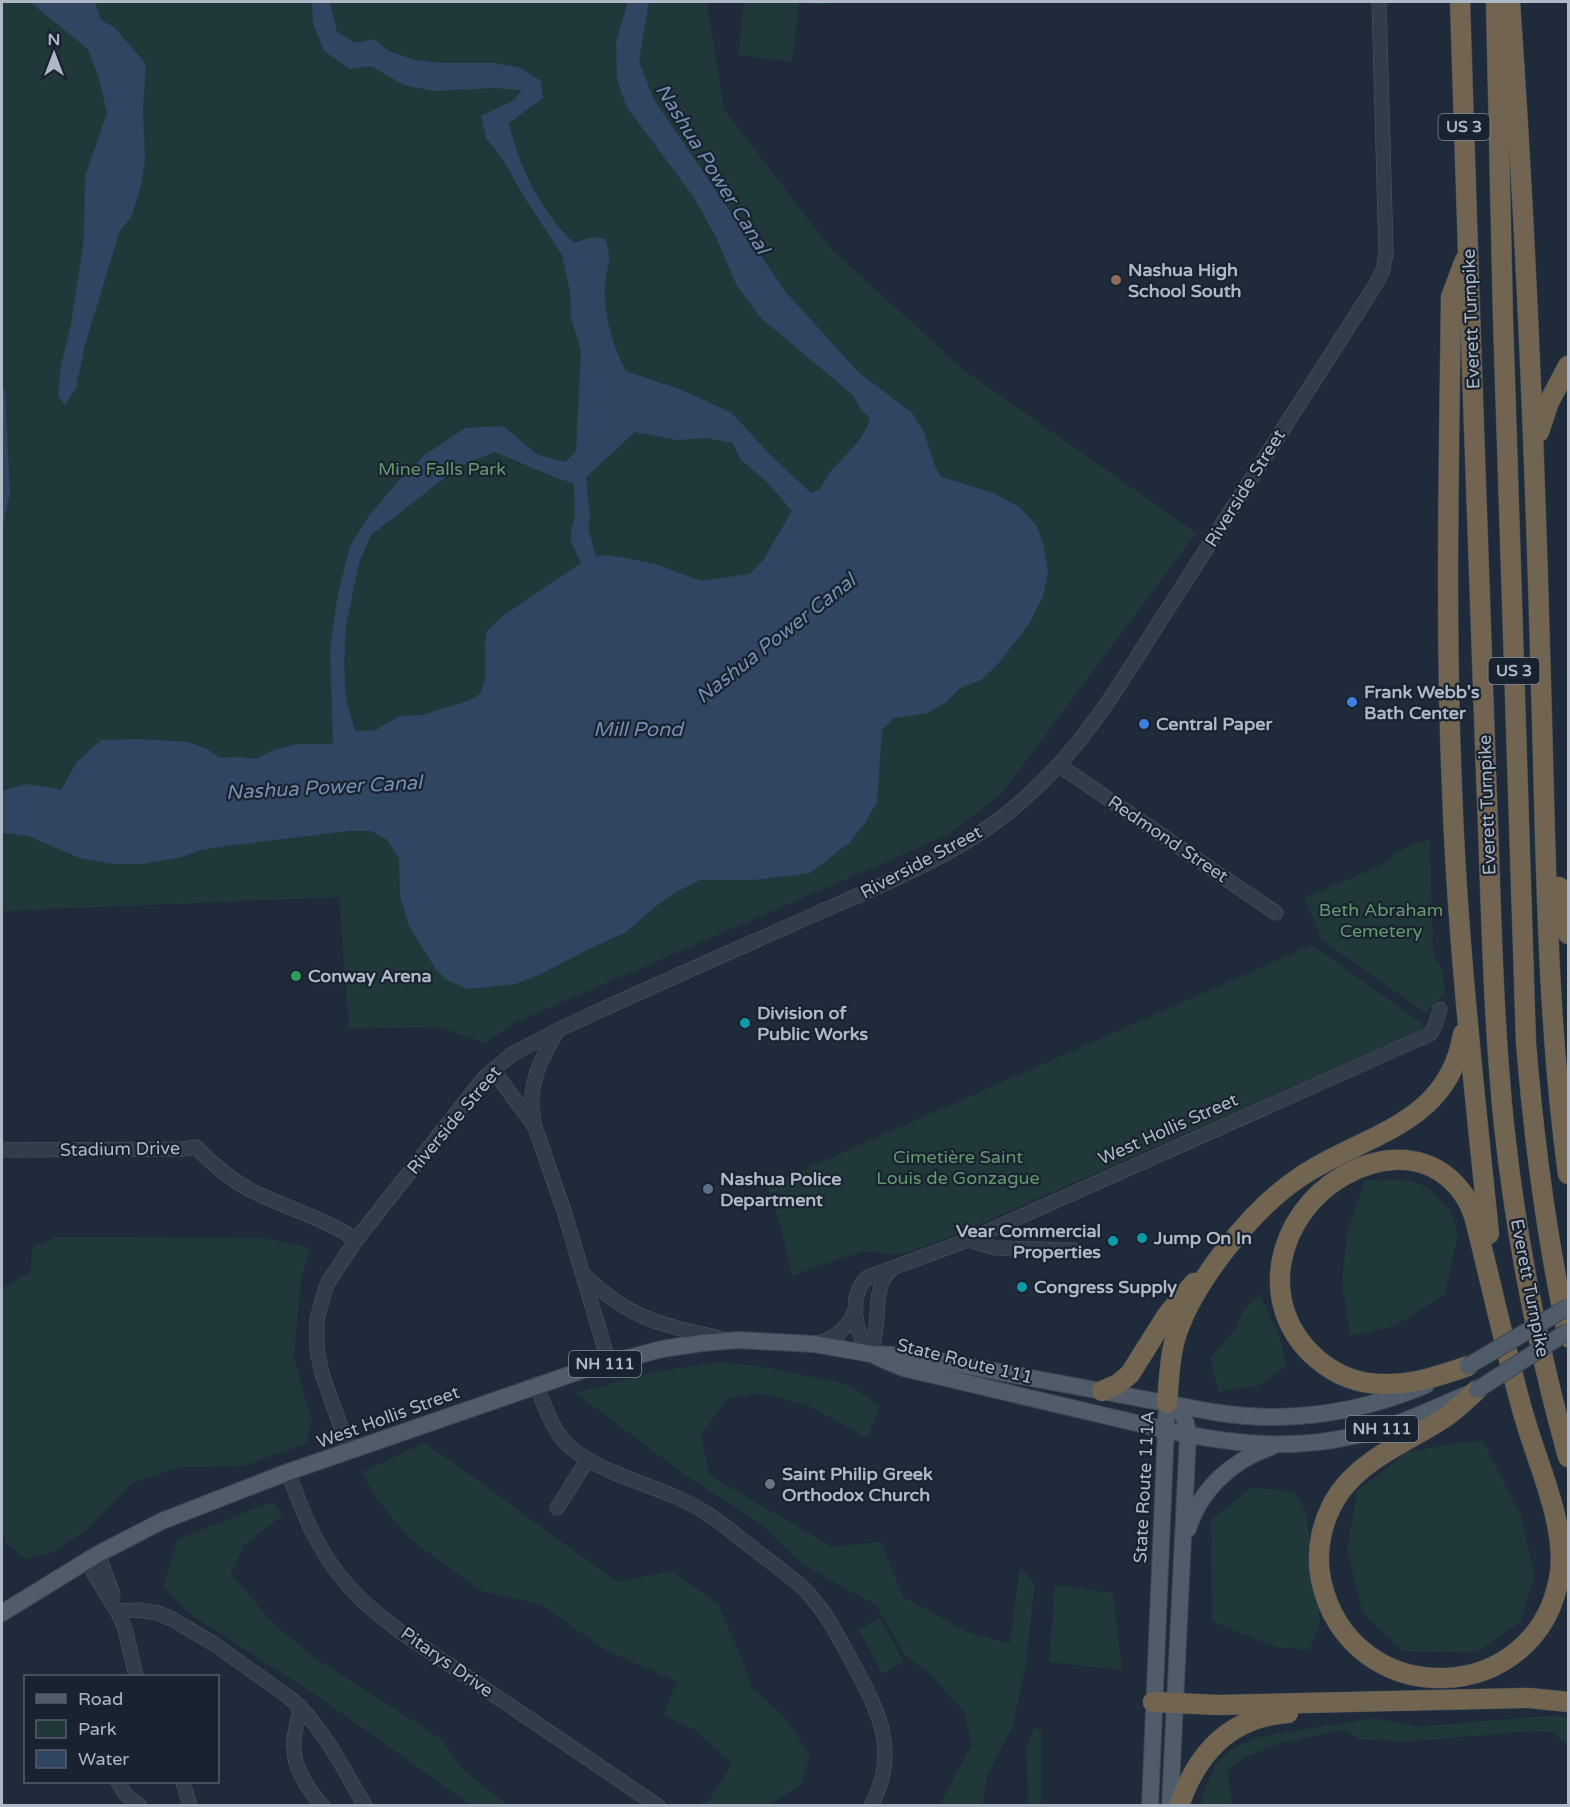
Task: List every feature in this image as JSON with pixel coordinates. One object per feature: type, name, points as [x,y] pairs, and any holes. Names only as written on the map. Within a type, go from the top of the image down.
[{"type":"highway","name":"Everett Turnpike","points":[[1460,2],[1484,727],[1500,1085],[1514,1204],[1527,1281],[1543,1359],[1569,1457]]},
{"type":"highway","name":"Everett Turnpike","points":[[1496,2],[1503,318],[1526,1044],[1542,1192],[1569,1337]]},
{"type":"highway","points":[[1510,2],[1535,458],[1553,1018],[1560,1107],[1569,1173]]},
{"type":"highway","points":[[1102,1391],[1118,1384],[1130,1374],[1185,1292],[1224,1253],[1262,1208],[1284,1188],[1319,1165],[1400,1125],[1430,1102],[1445,1082],[1460,1049],[1465,1021],[1449,696],[1450,381],[1451,297],[1469,252]]},
{"type":"highway","points":[[1535,458],[1545,413],[1554,390],[1569,366]]},
{"type":"highway","points":[[1543,751],[1561,905],[1569,934]]},
{"type":"highway","points":[[1464,995],[1490,1245],[1508,1353]]},
{"type":"highway","points":[[1468,1366],[1407,1383],[1367,1383],[1332,1370],[1302,1343],[1290,1324],[1283,1303],[1280,1281],[1282,1259],[1298,1218],[1313,1199],[1330,1184],[1358,1168],[1394,1160],[1424,1164],[1438,1170],[1450,1179],[1465,1196],[1474,1216],[1528,1431],[1555,1516],[1569,1550]]},
{"type":"highway","points":[[1167,1402],[1171,1357],[1179,1328],[1195,1296],[1224,1253]]},
{"type":"highway","points":[[1477,1390],[1448,1415],[1358,1473],[1348,1482],[1332,1505],[1321,1535],[1319,1565],[1325,1596],[1338,1624],[1365,1654],[1389,1667],[1414,1676],[1447,1679],[1475,1674],[1491,1668],[1507,1659],[1528,1641],[1539,1627],[1552,1602],[1560,1575],[1561,1556],[1555,1516]]},
{"type":"highway","points":[[1153,1702],[1219,1705],[1492,1698],[1543,1698],[1569,1702]]},
{"type":"highway","points":[[1179,1806],[1193,1771],[1214,1745],[1233,1730],[1257,1719],[1284,1713],[1492,1698]]},
{"type":"main road","name":"State Route 111","points":[[871,1354],[914,1356],[1246,1416],[1282,1417],[1320,1414],[1390,1399],[1468,1366],[1569,1307]]},
{"type":"main road","name":"State Route 111","points":[[871,1354],[903,1368],[1188,1435],[1237,1443],[1281,1445],[1318,1442],[1368,1433],[1412,1418],[1477,1390],[1569,1331]]},
{"type":"main road","name":"West Hollis Street","points":[[2,1612],[92,1558],[162,1521],[288,1473],[537,1384],[672,1347],[727,1340],[814,1344],[871,1354]]},
{"type":"main road","name":"State Route 111A","points":[[1150,1806],[1167,1402],[1175,1406],[1183,1415],[1188,1435],[1170,1806]]},
{"type":"main road","points":[[1182,1559],[1186,1535],[1194,1513],[1208,1490],[1225,1473],[1248,1457],[1281,1445]]},
{"type":"street","name":"Riverside Street","points":[[350,1452],[322,1374],[317,1349],[318,1312],[323,1291],[356,1240],[493,1070],[512,1055],[558,1030],[850,899],[965,843],[1015,808],[1060,766],[1079,743],[1114,693],[1383,270],[1386,252],[1386,214],[1379,2]]},
{"type":"street","name":"Redmond Street","points":[[1060,766],[1276,913]]},
{"type":"street","name":"West Hollis Street","points":[[814,1344],[837,1335],[848,1324],[866,1279],[968,1240],[1430,1034],[1440,1009]]},
{"type":"street","points":[[558,1030],[542,1058],[532,1084],[531,1105],[535,1127],[564,1211],[609,1363]]},
{"type":"street","points":[[493,1070],[535,1127]]},
{"type":"street","name":"Stadium Drive","points":[[2,1150],[196,1147],[239,1184],[262,1196],[331,1224],[356,1240]]},
{"type":"street","points":[[968,1240],[996,1248],[1074,1250]]},
{"type":"street","points":[[871,1354],[880,1286],[886,1274],[895,1267]]},
{"type":"street","points":[[582,1273],[607,1296],[630,1312],[673,1328],[727,1340]]},
{"type":"street","name":"West Hollis Street","points":[[856,1308],[860,1335],[871,1354]]},
{"type":"street","points":[[537,1384],[553,1427],[569,1446],[588,1459],[706,1513],[794,1580],[816,1602],[834,1628],[869,1693],[883,1731],[886,1757],[884,1774],[871,1806]]},
{"type":"street","points":[[557,1508],[588,1459]]},
{"type":"street","name":"Pitarys Drive","points":[[288,1473],[312,1535],[322,1552],[350,1588],[368,1605],[440,1658],[658,1806]]},
{"type":"street","points":[[92,1558],[114,1596],[117,1611],[125,1629],[136,1675]]},
{"type":"street","points":[[117,1611],[148,1612],[172,1619],[214,1644],[301,1707],[321,1732],[365,1806]]},
{"type":"street","points":[[301,1707],[295,1730],[294,1758],[300,1774],[323,1806]]},
{"type":"street","points":[[119,1783],[125,1794],[140,1806]]},
{"type":"street","points":[[187,1783],[190,1806]]},
{"type":"green space","name":"Mine Falls Park","points":[[2,2],[707,2],[724,109],[830,248],[965,371],[1196,533],[1002,793],[948,835],[514,1023],[485,1043],[449,1030],[431,1027],[349,1029],[339,897],[2,911]]},
{"type":"green space","points":[[744,2],[799,2],[792,62],[738,55]]},
{"type":"green space","points":[[799,2],[826,2],[826,5]]},
{"type":"green space","name":"Beth Abraham Cemetery","points":[[1430,840],[1433,955],[1443,971],[1445,993],[1427,1014],[1322,940],[1304,898],[1382,865],[1394,854],[1413,844]]},
{"type":"green space","name":"Cimetière Saint Louis de Gonzague","points":[[1312,945],[1424,1025],[1422,1029],[948,1238],[899,1255],[863,1251],[792,1275],[781,1227],[767,1186]]},
{"type":"green space","points":[[1402,1179],[1426,1186],[1450,1210],[1458,1235],[1445,1294],[1395,1326],[1350,1336],[1342,1280],[1348,1229],[1365,1180]]},
{"type":"green space","points":[[56,1237],[263,1238],[310,1248],[301,1279],[294,1358],[312,1422],[306,1444],[243,1466],[182,1467],[133,1483],[84,1532],[50,1553],[26,1559],[7,1544],[2,1532],[2,1288],[31,1272],[32,1248]]},
{"type":"green space","points":[[1259,1294],[1277,1330],[1287,1366],[1259,1385],[1219,1392],[1210,1358],[1234,1331],[1243,1312]]},
{"type":"green space","points":[[720,1362],[770,1368],[849,1385],[880,1406],[867,1438],[807,1405],[758,1393],[727,1399],[701,1435],[709,1475],[832,1547],[881,1542],[903,1597],[967,1632],[1010,1644],[1020,1567],[1035,1584],[1025,1668],[1013,1726],[987,1776],[982,1805],[940,1805],[972,1744],[964,1712],[927,1671],[905,1655],[876,1605],[802,1564],[762,1525],[684,1474],[576,1393],[660,1371]]},
{"type":"green space","points":[[1483,1441],[1522,1518],[1534,1577],[1521,1621],[1476,1653],[1402,1651],[1363,1613],[1347,1550],[1357,1491],[1407,1452]]},
{"type":"green space","points":[[424,1443],[618,1582],[671,1571],[718,1604],[751,1686],[787,1720],[810,1756],[801,1784],[770,1805],[695,1805],[708,1802],[732,1764],[695,1730],[663,1715],[677,1681],[607,1651],[542,1605],[482,1591],[411,1540],[377,1499],[362,1472]]},
{"type":"green space","points":[[1251,1488],[1294,1493],[1306,1511],[1320,1624],[1309,1650],[1275,1647],[1212,1621],[1211,1520]]},
{"type":"green space","points":[[273,1502],[283,1515],[244,1545],[231,1574],[269,1619],[309,1654],[441,1739],[461,1768],[507,1805],[471,1805],[316,1695],[188,1613],[163,1586],[178,1539]]},
{"type":"green space","points":[[1055,1585],[1113,1593],[1122,1670],[1049,1662]]},
{"type":"green space","points":[[880,1618],[904,1662],[882,1674],[859,1630]]},
{"type":"green space","points":[[1559,1715],[1568,1719],[1568,1745],[1553,1732],[1532,1731],[1403,1742],[1359,1739],[1346,1729],[1282,1743],[1246,1756],[1227,1771],[1232,1805],[1202,1805],[1202,1796],[1215,1766],[1229,1751],[1254,1738],[1375,1718],[1415,1727]]},
{"type":"green space","points":[[1035,1727],[1041,1730],[1041,1805],[1028,1805],[1027,1745]]},
{"type":"water","points":[[30,2],[95,2],[101,20],[115,28],[146,64],[143,109],[145,161],[141,186],[132,215],[119,233],[85,345],[76,388],[65,405],[58,396],[61,366],[71,324],[84,239],[85,177],[107,113],[99,78],[88,49]]},
{"type":"water","name":"Mill Pond","points":[[312,2],[330,2],[337,32],[355,43],[375,39],[388,51],[415,60],[441,63],[494,63],[521,68],[541,81],[543,98],[509,123],[513,140],[533,188],[562,231],[574,243],[592,237],[605,239],[609,254],[605,281],[606,310],[613,342],[626,371],[684,391],[732,413],[770,455],[811,493],[820,489],[830,472],[859,441],[870,418],[862,411],[853,395],[762,319],[737,286],[715,235],[693,196],[626,106],[617,79],[616,42],[628,2],[649,2],[639,61],[654,100],[784,290],[857,371],[912,413],[924,432],[941,477],[994,493],[1019,507],[1037,526],[1048,572],[1043,596],[1029,624],[997,665],[981,680],[960,688],[945,703],[927,713],[894,718],[882,730],[877,802],[865,823],[849,843],[810,873],[753,880],[700,880],[656,906],[626,932],[543,973],[516,984],[467,989],[447,980],[435,968],[409,926],[400,896],[399,858],[386,839],[371,831],[349,831],[234,845],[200,850],[181,857],[144,864],[114,864],[80,858],[28,836],[2,833],[2,791],[28,784],[61,790],[77,762],[101,740],[138,739],[188,742],[207,749],[220,758],[256,759],[274,750],[297,744],[333,744],[330,647],[338,594],[350,546],[369,516],[399,480],[425,455],[465,428],[503,426],[538,455],[565,462],[576,451],[581,350],[571,318],[570,291],[562,255],[502,158],[486,138],[481,116],[514,100],[522,90],[494,88],[433,91],[404,85],[371,66],[350,69],[324,51],[313,23]],"holes":[[[635,432],[677,440],[707,438],[733,443],[740,459],[768,483],[792,511],[763,560],[749,574],[701,581],[656,564],[608,555],[596,556],[588,528],[590,518],[586,477]],[[495,452],[574,483],[575,517],[571,530],[571,542],[581,563],[503,616],[487,631],[485,679],[480,694],[468,701],[422,715],[399,716],[376,730],[355,731],[346,699],[344,665],[346,625],[359,563],[371,535],[460,466]]]},
{"type":"water","points":[[2,382],[5,393],[10,493],[2,529]]},
{"type":"place","name":"Nashua High School South","points":[[1116,280]]},
{"type":"place","name":"Frank Webb's Bath Center","points":[[1352,702]]},
{"type":"place","name":"Central Paper","points":[[1144,724]]},
{"type":"place","name":"Conway Arena","points":[[296,976]]},
{"type":"place","name":"Division of Public Works","points":[[745,1023]]},
{"type":"place","name":"Nashua Police Department","points":[[708,1189]]},
{"type":"place","name":"Jump On In","points":[[1142,1238]]},
{"type":"place","name":"Vear Commercial Properties","points":[[1113,1241]]},
{"type":"place","name":"Congress Supply","points":[[1022,1287]]},
{"type":"place","name":"Saint Philip Greek Orthodox Church","points":[[770,1484]]},
{"type":"water label","name":"Nashua Power Canal","points":[[712,169]]},
{"type":"water label","name":"Nashua Power Canal","points":[[776,639]]},
{"type":"water label","name":"Nashua Power Canal","points":[[324,788]]}]
